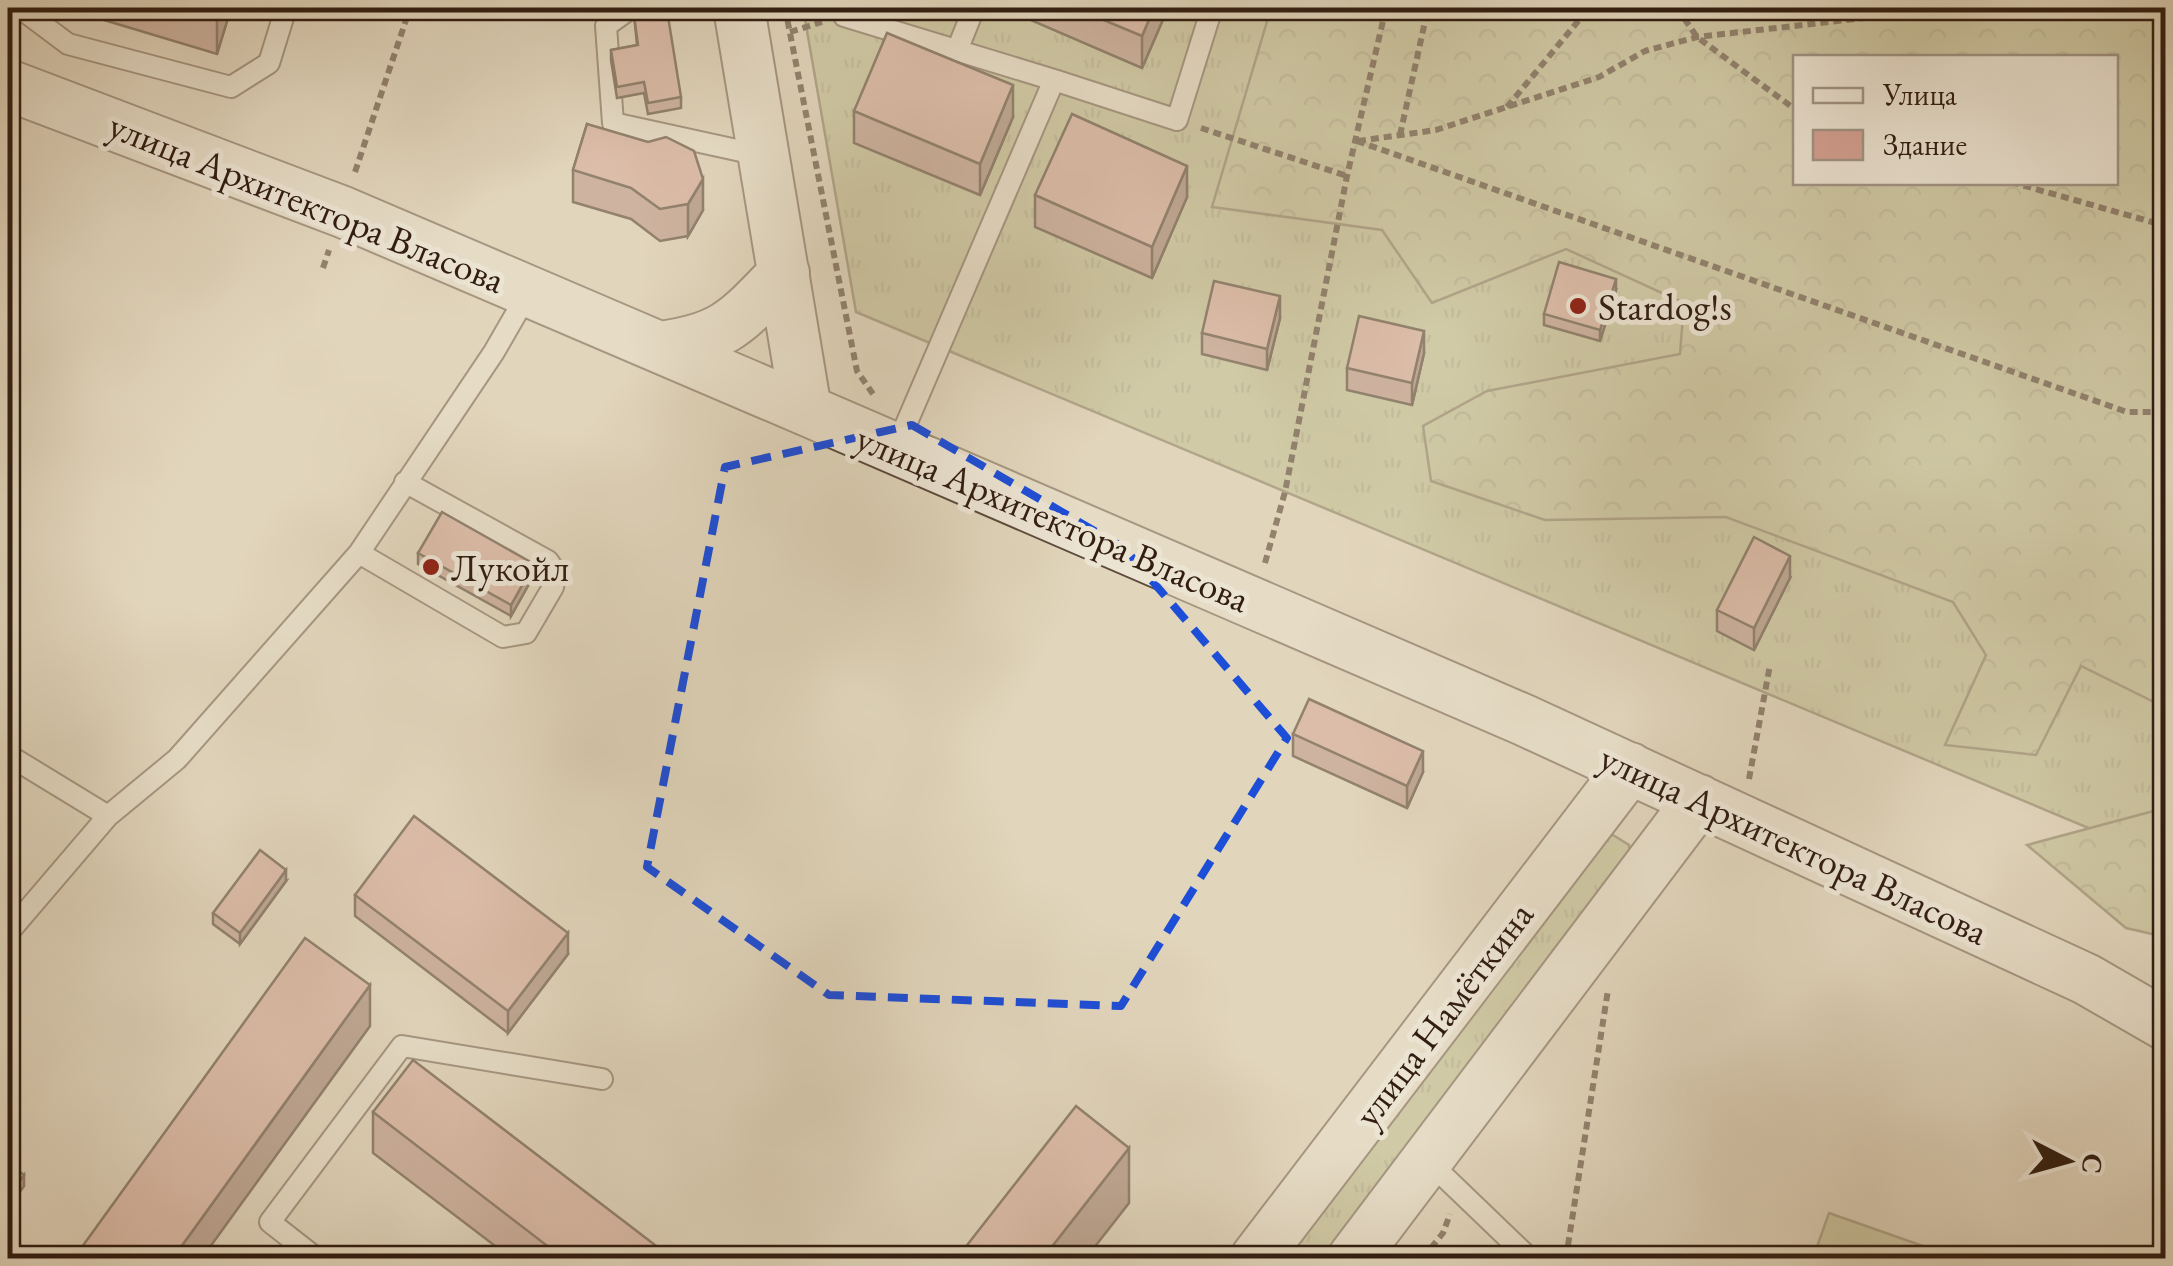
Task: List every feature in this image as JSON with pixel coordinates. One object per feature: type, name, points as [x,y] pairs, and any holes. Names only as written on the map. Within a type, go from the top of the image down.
[{"type":"street","points":[[739,8],[806,410]]},
{"type":"street","name":"улица Архитектора Власова","points":[[8,84],[344,212],[660,347],[894,452],[1630,768],[2086,979]]},
{"type":"street","points":[[660,347],[703,341],[736,323],[784,273]]},
{"type":"street","name":"улица Намёткина","points":[[1256,1258],[1630,768]]},
{"type":"street","name":"улица Намёткина","points":[[1353,1258],[1699,800]]},
{"type":"street","points":[[2086,979],[2166,1004]]},
{"type":"street","points":[[2086,979],[2166,1026]]},
{"type":"lane","points":[[20,8],[68,44],[231,87],[269,63],[286,8]]},
{"type":"lane","points":[[631,8],[606,26],[613,123],[764,156]]},
{"type":"lane","points":[[958,48],[974,8]]},
{"type":"lane","points":[[844,16],[958,48],[1176,120],[1212,8]]},
{"type":"lane","points":[[894,452],[1054,80]]},
{"type":"lane","points":[[8,934],[108,816],[177,759],[359,553],[494,352],[529,291]]},
{"type":"lane","points":[[359,553],[503,637],[526,633],[553,588],[556,573],[548,561],[404,482]]},
{"type":"lane","points":[[8,755],[108,816]]},
{"type":"lane","points":[[316,1258],[270,1222],[402,1046],[602,1078]]},
{"type":"lane","points":[[1428,1161],[1519,1255]]},
{"type":"path","points":[[322,268],[410,8]]},
{"type":"path","points":[[1261,576],[1284,492],[1347,176],[1386,8]]},
{"type":"path","points":[[1400,135],[1428,8]]},
{"type":"path","points":[[1506,108],[1589,8]]},
{"type":"path","points":[[1678,8],[1697,37],[1793,108]]},
{"type":"path","points":[[1357,141],[1436,130],[1599,77],[1645,51],[1697,37],[1952,8]]},
{"type":"path","points":[[1176,120],[1347,176]]},
{"type":"path","points":[[1357,141],[2127,412],[2166,412]]},
{"type":"path","points":[[2022,185],[2166,226]]},
{"type":"path","points":[[1748,786],[1770,665]]},
{"type":"path","points":[[1566,1258],[1610,979]]},
{"type":"highlighted area","points":[[912,425],[1124,548],[1287,738],[1121,1006],[829,995],[647,867],[725,467]]},
{"type":"green space","points":[[803,8],[2165,8],[2165,860],[856,312]]},
{"type":"green space","points":[[1271,8],[2165,8],[2165,732],[2164,707],[2081,666],[2036,755],[1945,745],[1986,655],[1953,602],[1726,517],[1545,520],[1431,481],[1423,426],[1487,391],[1680,354],[1684,303],[1566,249],[1432,303],[1382,230],[1212,207]]},
{"type":"green space","points":[[2165,808],[2165,937],[2126,928],[2027,845]]},
{"type":"green space","points":[[1613,835],[1629,845],[1631,860],[1332,1258],[1290,1248],[1600,836]]},
{"type":"green space","points":[[1829,1213],[1957,1258],[1813,1258]]},
{"type":"building","points":[[1075,8],[1154,8],[1142,36]]},
{"type":"building","points":[[667,10],[681,97],[648,103],[644,82],[617,87],[611,50],[638,45],[634,15]]},
{"type":"building","points":[[887,33],[1013,85],[980,164],[854,111]]},
{"type":"building","points":[[1072,114],[1187,166],[1152,247],[1035,195]]},
{"type":"building","points":[[587,124],[648,142],[666,137],[694,151],[703,179],[688,204],[660,209],[631,188],[573,170]]},
{"type":"building","points":[[1559,262],[1616,279],[1600,330],[1544,314]]},
{"type":"building","points":[[1214,281],[1280,296],[1267,349],[1202,333]]},
{"type":"building","points":[[1359,316],[1424,331],[1412,383],[1347,368]]},
{"type":"building","points":[[442,512],[534,564],[511,605],[418,553]]},
{"type":"building","points":[[1754,537],[1790,556],[1754,628],[1717,610]]},
{"type":"building","points":[[1309,699],[1423,751],[1407,786],[1293,734]]},
{"type":"building","points":[[414,816],[568,933],[508,1011],[355,895]]},
{"type":"building","points":[[260,850],[286,870],[240,933],[213,913]]},
{"type":"building","points":[[305,938],[370,985],[173,1258],[74,1258]]},
{"type":"building","points":[[413,1060],[672,1258],[563,1258],[373,1112]]},
{"type":"building","points":[[1076,1106],[1129,1148],[1043,1258],[957,1258]]},
{"type":"building","points":[[8,1163],[24,1175],[8,1197]]},
{"type":"place","name":"Stardog!s","points":[[1578,306]]},
{"type":"place","name":"Лукойл","points":[[431,567]]}]
